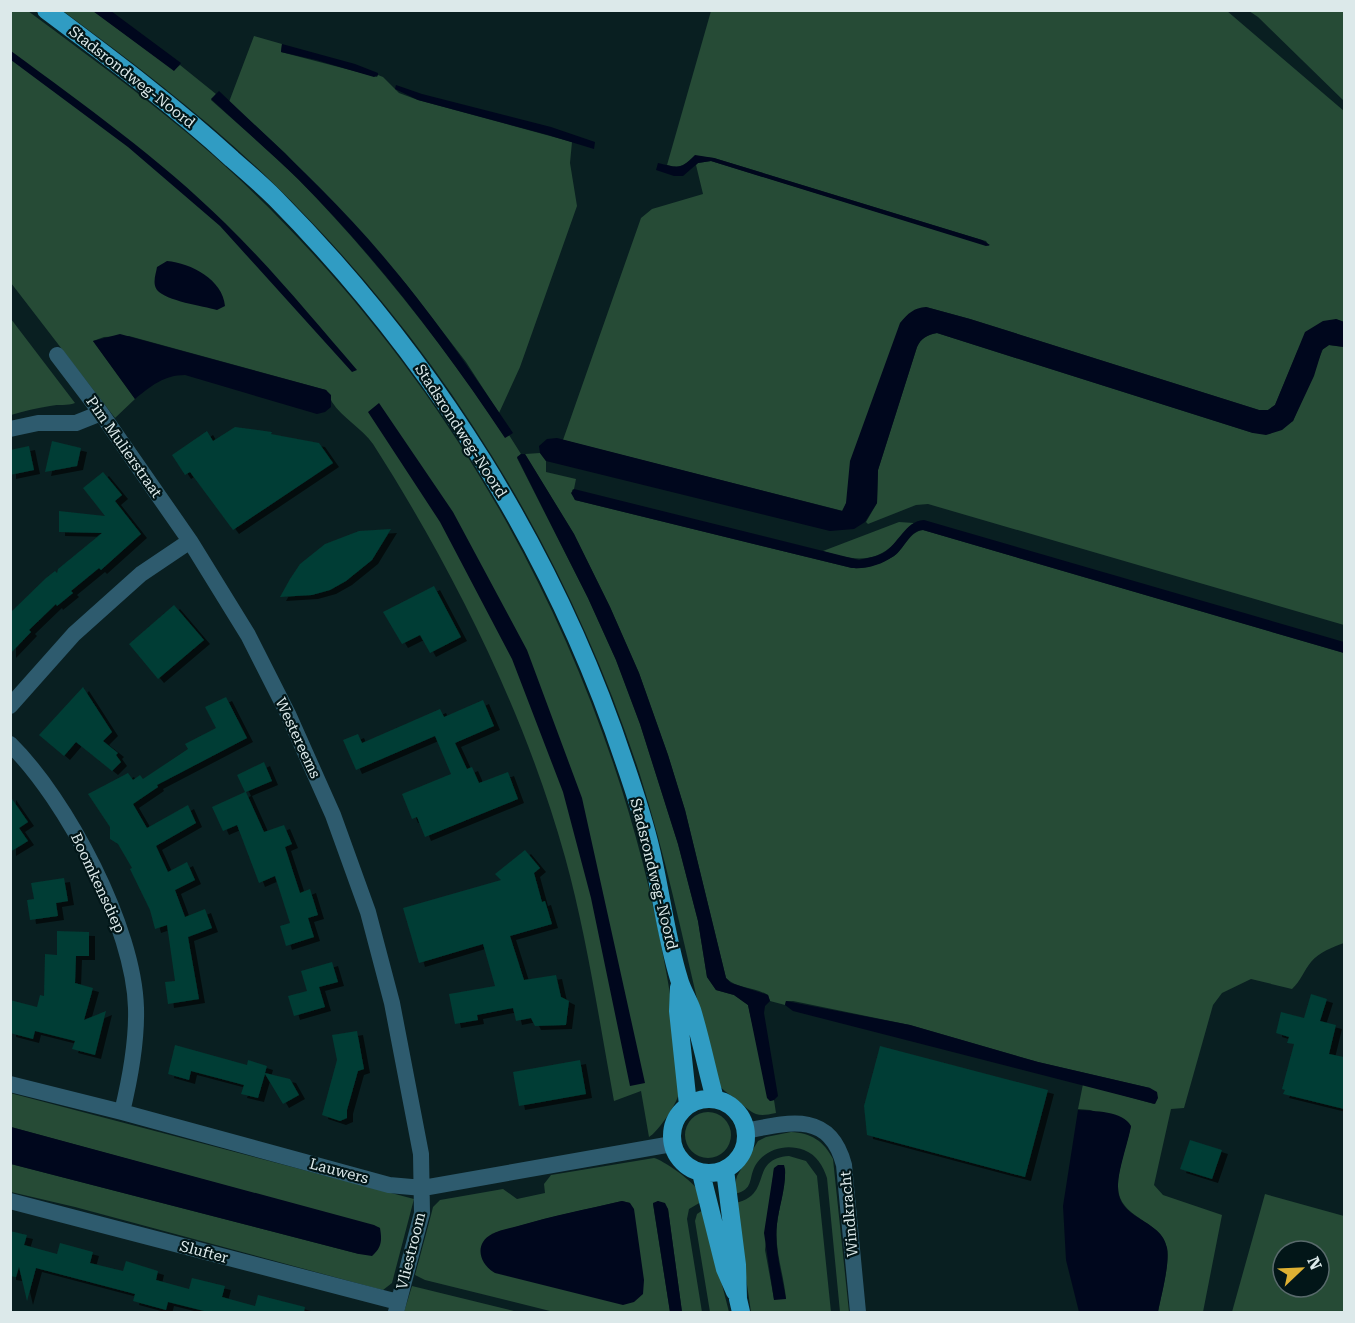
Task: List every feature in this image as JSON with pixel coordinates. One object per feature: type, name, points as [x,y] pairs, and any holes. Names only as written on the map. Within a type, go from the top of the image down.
[{"type":"main road","name":"Stadsrondweg-Noord","points":[[46,10],[175,108],[275,198],[356,286],[425,374],[478,452],[530,541],[558,597],[584,654],[624,760],[651,848],[679,980],[691,1008],[715,1099]]},
{"type":"main road","name":"Stadsrondweg-Noord","points":[[679,980],[678,1011],[688,1105]]},
{"type":"main road","points":[[715,1099],[730,1105],[741,1116],[746,1131],[745,1147],[738,1161],[725,1170],[714,1174],[701,1173],[689,1168],[678,1158],[672,1144],[672,1129],[678,1115],[688,1105],[701,1100],[715,1099]]},
{"type":"main road","points":[[725,1170],[738,1265],[740,1306]]},
{"type":"main road","points":[[701,1173],[725,1269],[740,1306]]},
{"type":"street","name":"Pim Mulierstraat","points":[[57,355],[101,413],[190,541]]},
{"type":"street","points":[[10,429],[38,423],[76,423],[101,413]]},
{"type":"street","points":[[10,706],[74,634],[141,574],[190,541]]},
{"type":"street","name":"Westereems","points":[[190,541],[248,635],[288,714],[333,815],[368,912],[392,1003],[421,1154],[423,1188]]},
{"type":"street","name":"Boomkensdiep","points":[[10,744],[26,760],[66,816],[104,890],[127,949],[136,1008],[131,1074],[122,1112]]},
{"type":"street","name":"Lauwers","points":[[10,1084],[389,1185],[423,1188],[672,1144]]},
{"type":"street","name":"Windkracht","points":[[746,1131],[787,1122],[801,1122],[814,1125],[836,1144],[844,1165],[858,1312]]},
{"type":"street","name":"Vliestroom","points":[[397,1307],[422,1213],[423,1188]]},
{"type":"street","name":"Slufter","points":[[10,1201],[397,1307]]},
{"type":"green space","points":[[11,11],[28,11],[161,112],[237,177],[318,259],[392,347],[458,441],[516,540],[566,642],[608,749],[642,859],[668,983],[680,1083],[678,1098],[657,1130],[649,1137],[641,1091],[614,1101],[573,887],[549,803],[508,696],[484,643],[431,541],[373,444],[336,408],[326,390],[129,336],[104,337],[93,341],[135,399],[115,418],[11,283]]},
{"type":"green space","points":[[63,11],[93,11],[174,70],[180,65],[216,94],[211,100],[288,170],[382,272],[458,370],[505,437],[509,435],[521,454],[517,458],[588,598],[616,660],[640,724],[678,844],[698,921],[707,977],[716,990],[734,995],[748,1005],[770,1101],[774,1100],[776,1113],[758,1115],[754,1113],[718,1084],[672,890],[640,775],[610,693],[576,612],[537,533],[493,457],[445,384],[392,314],[335,247],[274,184],[198,115]]},
{"type":"green space","points":[[711,11],[1227,11],[1344,111],[1344,322],[1336,319],[1298,350],[1275,405],[1268,410],[1259,410],[926,307],[843,511],[563,440],[641,218],[652,209],[703,194],[696,165],[698,163],[711,161],[989,246],[986,241],[714,158],[695,156],[676,167],[667,165]]},
{"type":"green space","points":[[1249,11],[1344,11],[1344,101],[1258,17]]},
{"type":"green space","points":[[254,36],[282,44],[281,52],[377,77],[378,75],[399,93],[418,100],[572,142],[570,163],[577,206],[520,367],[499,413],[466,362],[406,284],[285,153],[229,102]]},
{"type":"green space","points":[[11,319],[75,403],[53,405],[11,415]]},
{"type":"green space","points":[[937,333],[1253,433],[1293,421],[1323,349],[1329,345],[1344,347],[1344,625],[928,504],[916,505],[868,524],[866,522],[877,503],[878,470],[917,347],[925,337]]},
{"type":"green space","points":[[540,453],[546,461],[546,472],[576,479],[572,490],[575,500],[852,568],[868,567],[889,559],[898,553],[914,534],[923,530],[1344,653],[1344,943],[1314,958],[1292,989],[1251,979],[1222,993],[1213,1005],[1184,1108],[1171,1109],[1154,1185],[1163,1195],[1222,1215],[1203,1312],[1158,1312],[1166,1270],[1167,1248],[1157,1231],[1124,1205],[1118,1185],[1119,1171],[1131,1126],[1090,1110],[1078,1109],[1083,1084],[1154,1104],[1150,1088],[1038,1062],[910,1025],[793,1001],[786,1001],[785,1005],[770,1001],[768,995],[730,982],[726,978],[685,810],[639,673],[574,534],[525,454]]},
{"type":"green space","points":[[899,522],[914,523],[894,544],[878,555],[869,558],[851,558],[823,551]]},
{"type":"green space","points":[[10,1093],[414,1199],[392,1283],[383,1290],[11,1192],[11,1164],[359,1254],[380,1228],[11,1127]]},
{"type":"green space","points":[[708,1112],[724,1119],[731,1135],[724,1151],[708,1158],[692,1151],[685,1135],[692,1119]]},
{"type":"green space","points":[[791,1132],[805,1134],[816,1139],[833,1159],[849,1312],[840,1312],[827,1178],[816,1158],[809,1152],[797,1148],[776,1149],[759,1160],[748,1187],[735,1194],[737,1176],[758,1141]]},
{"type":"green space","points":[[789,1156],[806,1161],[817,1176],[831,1312],[751,1312],[735,1203],[747,1199],[754,1193],[764,1170],[769,1163]],"holes":[[[774,1168],[785,1169],[776,1233],[786,1299],[774,1299],[765,1250]]]},
{"type":"green space","points":[[654,1158],[689,1180],[696,1188],[701,1202],[689,1209],[687,1219],[702,1312],[682,1312],[668,1209],[658,1201],[653,1204],[670,1312],[554,1312],[425,1280],[415,1275],[433,1207],[440,1200],[503,1189],[517,1199],[545,1193],[544,1184],[551,1175]],"holes":[[[622,1201],[630,1203],[491,1234]]]},
{"type":"green space","points":[[1265,1194],[1344,1216],[1344,1312],[1232,1312]]},
{"type":"green space","points":[[703,1210],[729,1312],[710,1312],[695,1221],[697,1214]]},
{"type":"green space","points":[[412,1286],[518,1312],[404,1312]]},
{"type":"water","points":[[93,11],[111,11],[181,63],[174,71]]},
{"type":"water","points":[[282,44],[355,64],[378,73],[378,75],[374,77],[281,52]]},
{"type":"water","points":[[11,51],[121,133],[200,199],[259,258],[357,370],[352,372],[220,226],[128,147],[11,60]]},
{"type":"water","points":[[396,85],[422,94],[551,127],[595,142],[594,149],[418,100],[395,89]]},
{"type":"water","points":[[219,91],[324,192],[383,256],[467,365],[513,433],[505,438],[433,336],[355,239],[298,179],[211,99]]},
{"type":"water","points":[[695,155],[714,158],[982,240],[990,245],[986,246],[711,161],[698,163],[683,176],[674,176],[656,170],[658,163],[679,167]]},
{"type":"water","points":[[167,261],[186,265],[204,274],[218,288],[225,306],[217,310],[176,300],[162,294],[157,290],[155,276],[157,267]]},
{"type":"water","points":[[926,307],[1259,410],[1268,410],[1275,405],[1305,332],[1323,321],[1336,319],[1344,322],[1344,347],[1329,345],[1322,350],[1314,376],[1293,421],[1282,430],[1266,435],[1253,433],[937,333],[930,335],[922,339],[917,347],[878,470],[877,503],[865,522],[854,529],[830,531],[546,461],[540,453],[539,446],[547,439],[557,438],[842,511],[846,503],[850,461],[900,323],[912,312]]},
{"type":"water","points":[[120,334],[326,390],[331,395],[331,407],[317,414],[185,375],[164,379],[135,399],[93,341]]},
{"type":"water","points":[[379,403],[453,512],[527,650],[582,798],[645,1083],[630,1086],[591,898],[563,792],[512,659],[440,522],[368,412]]},
{"type":"water","points":[[525,454],[574,534],[639,673],[685,810],[726,978],[731,983],[768,995],[770,1001],[765,1006],[764,1013],[778,1096],[774,1100],[770,1101],[767,1098],[748,1005],[734,995],[716,990],[707,977],[698,921],[678,844],[640,724],[616,660],[588,598],[517,457]]},
{"type":"water","points":[[574,489],[859,560],[883,553],[912,524],[924,520],[1344,642],[1344,653],[923,530],[914,533],[898,553],[889,559],[868,567],[852,568],[575,500],[571,493]]},
{"type":"water","points":[[786,1001],[910,1025],[1038,1062],[1150,1088],[1157,1092],[1158,1098],[1155,1104],[793,1011],[785,1005]]},
{"type":"water","points":[[1078,1110],[1122,1117],[1131,1126],[1118,1186],[1125,1206],[1157,1231],[1167,1248],[1166,1271],[1158,1312],[1079,1312],[1066,1260],[1063,1206]]},
{"type":"water","points":[[11,1127],[374,1225],[380,1228],[378,1250],[372,1256],[359,1254],[11,1164]]},
{"type":"water","points":[[784,1165],[785,1169],[776,1233],[777,1252],[786,1299],[774,1300],[764,1233],[774,1168]]},
{"type":"water","points":[[622,1201],[630,1203],[634,1209],[644,1280],[643,1294],[634,1302],[623,1305],[495,1273],[482,1260],[482,1243],[495,1233]]},
{"type":"water","points":[[658,1201],[665,1203],[668,1209],[682,1312],[670,1312],[653,1203]]},
{"type":"building","points":[[235,427],[272,432],[271,434],[319,443],[333,463],[233,530],[190,472],[185,475],[172,455],[207,431],[213,441]]},
{"type":"building","points":[[52,441],[81,448],[77,466],[45,472]]},
{"type":"building","points":[[29,446],[34,470],[10,475],[10,450]]},
{"type":"building","points":[[103,472],[122,495],[115,501],[141,534],[101,570],[99,568],[71,591],[73,593],[57,606],[56,604],[29,630],[31,632],[10,654],[10,613],[46,578],[55,571],[57,573],[58,569],[102,533],[59,532],[59,511],[105,516],[83,488]]},
{"type":"building","points":[[391,529],[372,560],[346,581],[330,590],[312,595],[280,597],[300,564],[325,544],[359,531]]},
{"type":"building","points":[[434,586],[461,637],[430,653],[420,635],[402,644],[383,612]]},
{"type":"building","points":[[174,605],[204,640],[158,679],[129,644]]},
{"type":"building","points":[[83,687],[112,732],[103,741],[118,753],[116,755],[121,762],[112,771],[76,742],[64,756],[39,735]]},
{"type":"building","points":[[226,697],[247,738],[157,785],[158,787],[133,804],[147,828],[188,805],[196,823],[156,846],[168,872],[187,862],[195,880],[175,890],[185,917],[205,909],[212,928],[188,937],[199,999],[168,1004],[165,982],[175,981],[167,925],[155,929],[150,910],[130,869],[132,868],[118,844],[110,839],[110,827],[88,794],[128,773],[133,780],[140,775],[143,779],[188,749],[185,744],[216,728],[205,707]]},
{"type":"building","points":[[483,700],[494,726],[455,743],[467,769],[472,767],[479,783],[508,772],[518,799],[425,837],[417,817],[412,819],[402,794],[451,774],[435,736],[356,770],[343,740],[358,734],[362,743],[440,709],[444,717]]},
{"type":"building","points":[[264,762],[272,781],[246,792],[264,832],[284,825],[292,844],[285,847],[300,893],[310,889],[318,915],[308,918],[314,937],[286,946],[280,926],[290,923],[275,876],[259,883],[237,825],[223,831],[212,807],[245,792],[237,775]]},
{"type":"building","points":[[10,796],[28,822],[19,828],[28,841],[10,852]]},
{"type":"building","points":[[525,850],[540,868],[534,873],[542,902],[545,901],[552,924],[510,936],[524,980],[556,975],[561,997],[569,1001],[566,1025],[535,1026],[531,1018],[516,1021],[513,1008],[477,1015],[478,1020],[455,1024],[449,994],[495,986],[483,944],[419,963],[403,908],[501,880],[495,874]]},
{"type":"building","points":[[64,878],[68,901],[56,903],[58,916],[30,920],[27,900],[34,899],[31,883]]},
{"type":"building","points":[[57,931],[89,932],[89,956],[76,956],[75,983],[93,988],[84,1020],[106,1011],[95,1055],[72,1049],[75,1041],[35,1031],[33,1039],[10,1033],[10,1000],[37,1007],[40,995],[44,996],[45,954],[57,955]]},
{"type":"building","points":[[332,962],[338,982],[319,987],[325,1007],[294,1016],[288,996],[307,991],[301,971]]},
{"type":"building","points":[[1311,994],[1327,999],[1320,1021],[1336,1025],[1329,1054],[1344,1057],[1344,1109],[1283,1094],[1285,1090],[1282,1089],[1294,1044],[1287,1043],[1289,1037],[1276,1033],[1281,1012],[1304,1018]]},
{"type":"building","points":[[357,1031],[364,1069],[358,1071],[347,1110],[347,1118],[340,1121],[322,1115],[337,1060],[332,1035]]},
{"type":"building","points":[[175,1045],[247,1065],[248,1060],[267,1066],[265,1073],[290,1079],[299,1095],[283,1104],[265,1074],[258,1098],[241,1094],[244,1085],[191,1071],[189,1080],[168,1074]]},
{"type":"building","points":[[880,1046],[1048,1090],[1025,1177],[867,1135],[864,1106]]},
{"type":"building","points":[[580,1060],[586,1094],[519,1106],[513,1072]]},
{"type":"building","points":[[1190,1140],[1222,1150],[1212,1179],[1180,1169]]},
{"type":"building","points":[[10,1231],[27,1235],[24,1245],[57,1254],[60,1243],[93,1252],[90,1263],[123,1271],[126,1261],[158,1271],[156,1280],[189,1289],[192,1278],[225,1286],[222,1297],[255,1306],[258,1295],[305,1307],[304,1312],[208,1312],[168,1302],[166,1310],[133,1301],[135,1294],[36,1268],[27,1301],[19,1267],[16,1277],[10,1276]]}]
